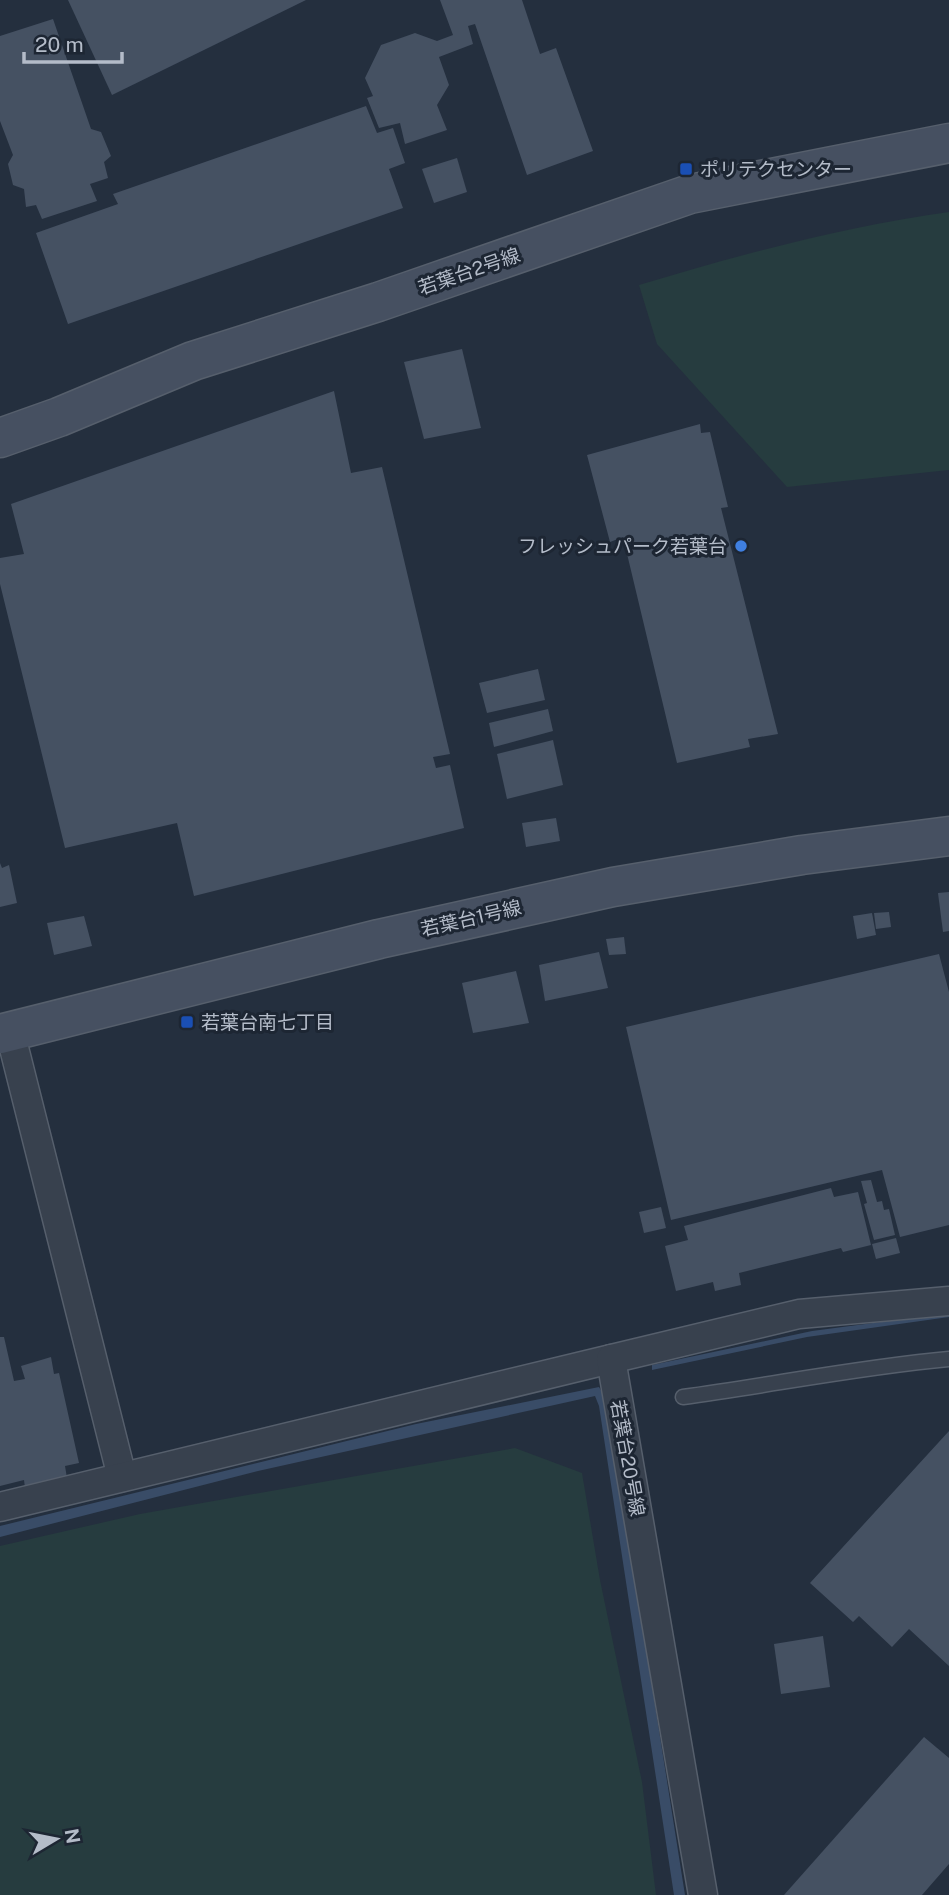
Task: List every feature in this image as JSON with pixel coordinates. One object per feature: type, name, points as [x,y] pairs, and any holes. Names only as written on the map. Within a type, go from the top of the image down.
[{"type":"street","name":"若葉台2号線","points":[[0,438],[59,417],[193,361],[378,302],[690,194],[949,143]]},
{"type":"street","name":"若葉台1号線","points":[[5,1033],[379,939],[612,887],[802,855],[949,836]]},
{"type":"street","points":[[5,1033],[122,1478]]},
{"type":"street","points":[[0,1507],[799,1314],[949,1301]]},
{"type":"street","name":"若葉台20号線","points":[[611,1359],[703,1895]]},
{"type":"lane","points":[[683,1397],[793,1382],[893,1364],[949,1359]]},
{"type":"green space","points":[[949,212],[949,470],[787,487],[657,344],[639,285],[793,243],[870,225]]},
{"type":"green space","points":[[515,1448],[582,1473],[600,1580],[642,1782],[656,1895],[0,1895],[0,1546],[140,1514]]},
{"type":"water","points":[[949,1313],[949,1317],[807,1337],[652,1370],[652,1365],[812,1331]]},
{"type":"water","points":[[599,1387],[607,1401],[685,1895],[674,1895],[599,1406],[595,1396],[258,1471],[0,1537],[0,1526],[416,1424]]},
{"type":"building","points":[[68,0],[306,0],[112,95]]},
{"type":"building","points":[[440,0],[522,0],[540,54],[556,48],[593,151],[527,175],[475,24],[468,26],[473,44],[439,57],[449,85],[437,105],[447,130],[405,144],[400,123],[379,128],[367,98],[373,96],[365,78],[381,45],[415,33],[437,41],[453,35]]},
{"type":"building","points":[[53,19],[91,129],[101,132],[111,156],[104,162],[108,178],[90,184],[97,201],[42,219],[36,205],[26,207],[24,189],[13,185],[8,164],[13,155],[0,121],[0,36]]},
{"type":"building","points":[[366,106],[377,133],[393,128],[405,163],[389,169],[403,208],[68,324],[36,233],[118,204],[113,194]]},
{"type":"building","points":[[457,158],[467,192],[434,203],[422,169]]},
{"type":"building","points":[[462,349],[481,428],[424,439],[404,362]]},
{"type":"building","points":[[334,391],[351,473],[382,467],[450,754],[433,757],[436,768],[450,765],[464,828],[194,896],[177,823],[65,848],[0,584],[0,558],[24,554],[11,504]]},
{"type":"building","points":[[700,424],[701,433],[710,432],[728,507],[721,508],[778,734],[748,739],[750,747],[677,763],[623,537],[610,542],[587,455]]},
{"type":"building","points":[[538,669],[545,700],[487,713],[479,683]]},
{"type":"building","points":[[548,709],[553,731],[494,747],[489,723]]},
{"type":"building","points":[[553,740],[563,785],[507,799],[497,754]]},
{"type":"building","points":[[556,818],[560,841],[526,847],[522,823]]},
{"type":"building","points":[[0,863],[2,868],[9,865],[17,903],[0,907]]},
{"type":"building","points":[[949,892],[949,931],[943,932],[938,893]]},
{"type":"building","points":[[889,912],[891,927],[876,929],[874,913]]},
{"type":"building","points":[[872,913],[876,935],[857,939],[853,916]]},
{"type":"building","points":[[84,916],[92,946],[54,955],[47,923]]},
{"type":"building","points":[[624,937],[626,954],[609,955],[606,939]]},
{"type":"building","points":[[599,952],[608,988],[545,1001],[539,965]]},
{"type":"building","points":[[939,954],[949,992],[949,1225],[900,1237],[882,1170],[671,1220],[626,1027]]},
{"type":"building","points":[[516,971],[529,1023],[473,1033],[462,983]]},
{"type":"building","points":[[871,1180],[877,1202],[882,1201],[884,1210],[889,1209],[895,1235],[874,1240],[861,1181]]},
{"type":"building","points":[[831,1188],[834,1197],[858,1192],[871,1245],[843,1252],[841,1248],[739,1273],[741,1285],[715,1291],[713,1282],[676,1291],[665,1246],[688,1240],[684,1226]]},
{"type":"building","points":[[661,1207],[666,1228],[644,1233],[639,1212]]},
{"type":"building","points":[[896,1238],[900,1253],[876,1259],[872,1244]]},
{"type":"building","points":[[0,1337],[4,1337],[14,1381],[25,1379],[21,1366],[51,1357],[54,1374],[59,1373],[79,1463],[65,1466],[67,1478],[25,1488],[24,1480],[0,1486]]},
{"type":"building","points":[[949,1431],[949,1666],[909,1629],[892,1647],[859,1616],[853,1622],[810,1583]]},
{"type":"building","points":[[823,1636],[830,1687],[781,1694],[774,1644]]},
{"type":"building","points":[[924,1737],[949,1758],[949,1864],[922,1895],[784,1895]]},
{"type":"place","name":"ポリテクセンター","points":[[686,169]]},
{"type":"place","name":"フレッシュパーク若葉台","points":[[741,546]]},
{"type":"place","name":"若葉台南七丁目","points":[[187,1022]]}]
